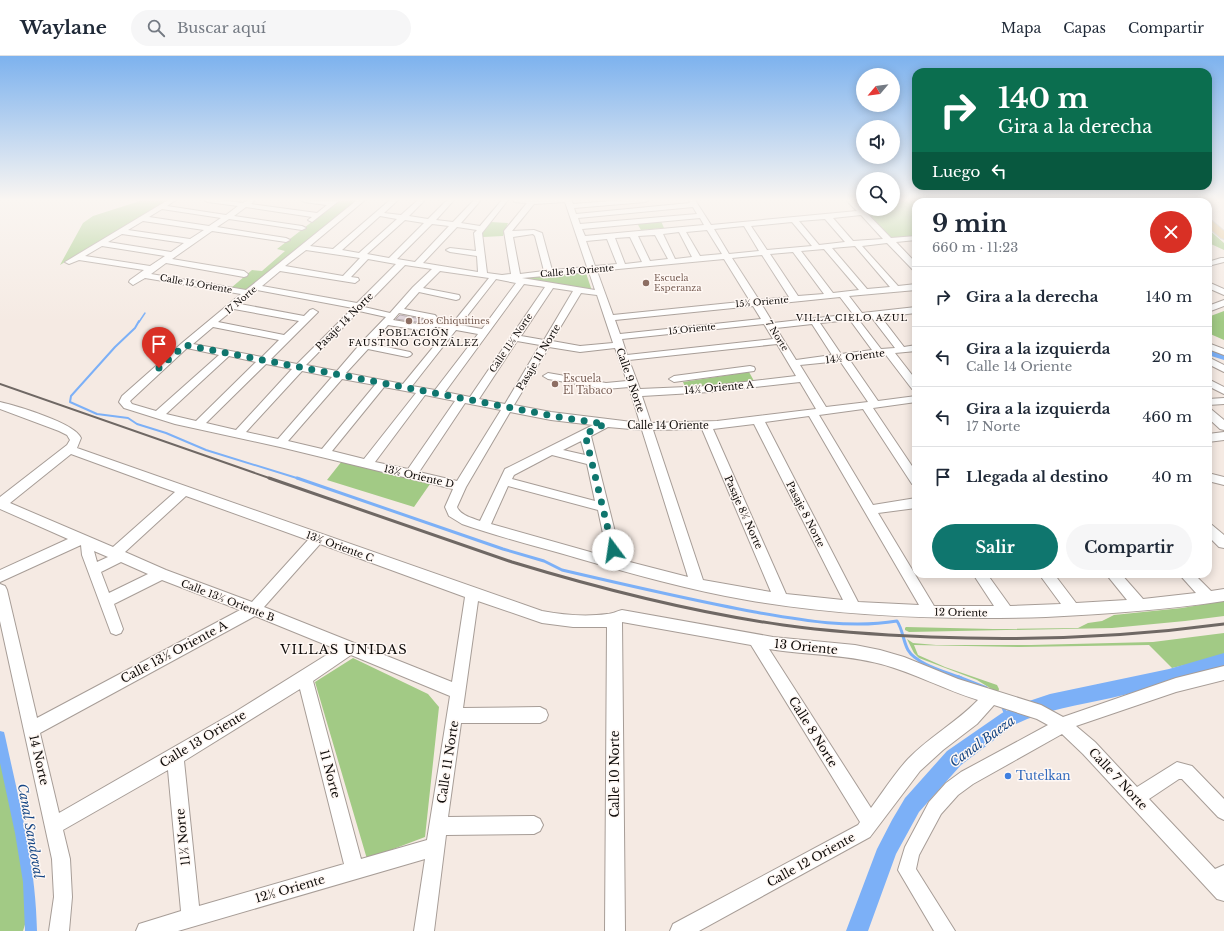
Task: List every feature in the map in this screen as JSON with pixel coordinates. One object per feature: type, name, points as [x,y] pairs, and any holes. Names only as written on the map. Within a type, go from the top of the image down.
[{"type":"street","points":[[69,262],[104,241]]},
{"type":"street","points":[[183,241],[191,242]]},
{"type":"street","points":[[278,247],[285,241]]},
{"type":"street","name":"17 Norte","points":[[124,402],[126,398],[185,345],[311,241]]},
{"type":"street","points":[[335,252],[348,241]]},
{"type":"street","points":[[345,278],[379,241]]},
{"type":"street","points":[[390,261],[410,241]]},
{"type":"street","points":[[417,265],[439,241]]},
{"type":"street","points":[[478,241],[483,275]]},
{"type":"street","points":[[438,394],[484,332],[518,279],[509,241]]},
{"type":"street","points":[[540,241],[549,274]]},
{"type":"street","name":"Calle 9 Norte","points":[[583,241],[634,389],[698,585]]},
{"type":"street","points":[[612,241],[622,267]]},
{"type":"street","points":[[639,241],[647,264]]},
{"type":"street","points":[[662,241],[673,262]]},
{"type":"street","points":[[687,241],[697,259]]},
{"type":"street","name":"7 Norte","points":[[718,241],[803,378],[818,412],[870,510],[930,612]]},
{"type":"street","points":[[757,241],[795,299]]},
{"type":"street","points":[[812,241],[817,247]]},
{"type":"street","points":[[850,241],[896,289]]},
{"type":"street","name":"Calle 16 Oriente","points":[[518,279],[549,274],[881,241]]},
{"type":"street","points":[[890,241],[912,264]]},
{"type":"street","points":[[133,282],[191,242]]},
{"type":"street","points":[[100,243],[172,255]]},
{"type":"street","points":[[826,246],[865,292]]},
{"type":"street","name":"Calle 16 Oriente","points":[[304,247],[497,278],[518,279],[578,291],[600,293]]},
{"type":"street","points":[[795,249],[830,295]]},
{"type":"street","points":[[450,250],[480,254]]},
{"type":"street","name":"Calle 15 Oriente","points":[[78,257],[151,269]]},
{"type":"street","points":[[164,260],[244,274]]},
{"type":"street","points":[[1212,263],[1224,260]]},
{"type":"street","name":"Pasaje 14 Norte","points":[[239,433],[304,362],[402,263]]},
{"type":"street","points":[[216,296],[251,268]]},
{"type":"street","points":[[279,268],[354,280]]},
{"type":"street","points":[[280,442],[334,382],[338,375],[364,345],[438,268]]},
{"type":"street","name":"Calle 15 Oriente","points":[[143,275],[248,293]]},
{"type":"street","points":[[405,388],[454,326],[497,278]]},
{"type":"street","name":"Calle 11½ Norte","points":[[411,474],[515,338],[550,286]]},
{"type":"street","points":[[256,287],[358,307],[391,316],[425,328],[437,324],[484,332]]},
{"type":"street","name":"15½ Oriente","points":[[609,318],[912,287]]},
{"type":"street","points":[[1212,287],[1224,292]]},
{"type":"street","points":[[416,290],[456,297]]},
{"type":"street","name":"Pasaje 11 Norte","points":[[460,486],[578,291]]},
{"type":"street","points":[[843,295],[856,316],[902,350]]},
{"type":"street","points":[[1212,308],[1224,303]]},
{"type":"street","points":[[198,425],[309,315],[233,306]]},
{"type":"street","name":"15 Oriente","points":[[515,338],[583,349],[617,341],[769,323],[814,321],[912,311]]},
{"type":"street","points":[[874,314],[872,327],[884,352],[912,383]]},
{"type":"street","points":[[391,316],[432,317],[436,320],[437,324]]},
{"type":"street","points":[[814,321],[840,357],[912,474]]},
{"type":"street","points":[[212,324],[286,338]]},
{"type":"street","points":[[623,358],[780,341]]},
{"type":"street","name":"Calle 14 Oriente","points":[[185,345],[507,408],[605,424],[706,426],[870,405],[912,401]]},
{"type":"street","points":[[364,345],[407,354]]},
{"type":"street","points":[[1212,348],[1224,352]]},
{"type":"street","name":"14½ Oriente","points":[[794,363],[912,349]]},
{"type":"street","points":[[158,415],[227,353]]},
{"type":"street","points":[[1212,362],[1224,369]]},
{"type":"street","points":[[679,391],[672,375],[749,366],[758,384]]},
{"type":"street","name":"14½ Oriente A","points":[[548,376],[598,385],[634,389],[679,391],[758,384],[803,378]]},
{"type":"street","points":[[324,454],[382,383]]},
{"type":"street","points":[[1212,384],[1224,391]]},
{"type":"street","points":[[367,464],[423,391]]},
{"type":"street","points":[[1212,402],[1224,400]]},
{"type":"street","name":"13½ Oriente D","points":[[124,402],[128,406],[158,415],[280,442],[324,454],[460,486],[451,507],[453,513],[457,517],[483,527],[616,565],[698,585]]},
{"type":"street","name":"13½ Oriente C","points":[[0,405],[72,433],[75,436],[72,446],[185,490],[472,594],[541,617],[592,621],[615,618]]},
{"type":"street","points":[[1212,416],[1224,426]]},
{"type":"street","name":"Pasaje 8 Norte","points":[[758,420],[854,608]]},
{"type":"street","points":[[483,527],[509,472],[605,424]]},
{"type":"street","name":"Pasaje 8½ Norte","points":[[706,426],[781,599]]},
{"type":"street","points":[[585,434],[616,565]]},
{"type":"street","points":[[1212,438],[1224,436]]},
{"type":"street","points":[[0,504],[72,446]]},
{"type":"street","points":[[551,451],[591,461]]},
{"type":"street","points":[[1212,478],[1223,482]]},
{"type":"street","points":[[504,481],[602,507]]},
{"type":"street","points":[[94,570],[118,554],[185,490]]},
{"type":"street","name":"Calle 13½ Oriente B","points":[[0,504],[161,574],[254,609],[459,692]]},
{"type":"street","points":[[870,510],[912,504]]},
{"type":"street","points":[[1212,532],[1224,543]]},
{"type":"street","name":"Calle 13½ Oriente A","points":[[32,729],[254,609],[318,538]]},
{"type":"street","points":[[0,576],[84,541],[116,629]]},
{"type":"street","points":[[105,602],[161,574]]},
{"type":"street","points":[[983,578],[1006,612]]},
{"type":"street","points":[[1049,578],[1073,610]]},
{"type":"street","points":[[1116,578],[1140,606]]},
{"type":"street","points":[[1190,578],[1208,597]]},
{"type":"street","name":"12 Oriente","points":[[698,585],[781,599],[854,608],[930,612],[1073,610],[1140,606],[1224,595]]},
{"type":"street","name":"14 Norte","points":[[0,590],[61,859],[64,884],[59,931]]},
{"type":"street","name":"Calle 11 Norte","points":[[424,931],[434,847],[459,692],[472,594]]},
{"type":"street","name":"13 Oriente","points":[[615,618],[628,616],[756,640],[855,652],[880,657],[990,698]]},
{"type":"street","name":"Calle 10 Norte","points":[[615,618],[616,931]]},
{"type":"street","name":"Calle 8 Norte","points":[[756,640],[870,823]]},
{"type":"street","name":"Calle 13 Oriente","points":[[54,826],[175,757],[305,678],[350,648]]},
{"type":"street","points":[[945,931],[907,870],[911,853],[935,808],[944,797],[967,778],[1072,720],[1176,685],[1224,673]]},
{"type":"street","name":"11 Norte","points":[[305,678],[355,870]]},
{"type":"street","name":"Calle 7 Norte","points":[[990,698],[1010,702],[1040,713],[1063,725],[1089,748],[1136,798],[1221,882]]},
{"type":"street","name":"Calle 12 Oriente","points":[[680,931],[864,831],[914,765],[937,744],[971,719],[990,698]]},
{"type":"street","points":[[455,716],[540,715]]},
{"type":"street","name":"11½ Norte","points":[[175,757],[191,918]]},
{"type":"street","points":[[1136,798],[1177,770],[1186,772],[1224,811]]},
{"type":"street","points":[[438,826],[534,825]]},
{"type":"street","name":"12½ Oriente","points":[[146,931],[434,847]]},
{"type":"green space","points":[[73,241],[100,241],[60,265]]},
{"type":"green space","points":[[288,241],[310,241],[248,291],[231,288],[252,270],[262,271],[285,251],[277,249]]},
{"type":"green space","points":[[1212,241],[1222,241],[1224,243],[1224,250],[1212,244]]},
{"type":"green space","points":[[586,273],[592,291],[525,279],[527,277]]},
{"type":"green space","points":[[1224,311],[1224,340],[1212,335],[1212,316]]},
{"type":"green space","points":[[749,372],[754,381],[686,389],[683,382]]},
{"type":"green space","points":[[342,461],[430,484],[414,507],[327,480]]},
{"type":"green space","points":[[1224,601],[1224,616],[1112,628],[909,632],[905,630],[906,627],[993,629],[1078,628],[1088,623],[1102,621],[1114,615],[1182,608]]},
{"type":"green space","points":[[1224,633],[1224,656],[1172,668],[1149,645],[1019,647],[914,645],[918,655],[945,667],[997,685],[999,689],[998,693],[977,680],[919,658],[914,653],[907,639],[913,643],[936,645],[1031,645],[1153,642]]},
{"type":"green space","points":[[353,658],[428,694],[439,707],[425,837],[367,859],[315,682]]},
{"type":"green space","points":[[0,744],[31,905],[23,931],[0,931]]},
{"type":"building","points":[[400,315],[426,320],[423,323],[396,319]]},
{"type":"waterway","points":[[139,322],[145,313]]},
{"type":"waterway","points":[[139,321],[135,328],[115,347],[71,396],[70,402],[97,414],[128,418],[137,424],[166,433],[206,450],[299,479]]},
{"type":"waterway","name":"Canal Baeza","points":[[1212,352],[1224,357]]},
{"type":"waterway","points":[[299,479],[503,549],[544,561],[562,570],[634,587],[790,618],[844,624],[897,621],[901,628],[906,647],[912,655],[932,667],[961,678]]},
{"type":"waterway","name":"Canal Baeza","points":[[857,931],[887,849],[899,827],[912,805],[954,758],[1008,719],[1020,713],[1050,703],[1169,677],[1224,661]]},
{"type":"waterway","points":[[958,677],[986,688]]},
{"type":"waterway","points":[[1003,707],[1008,719]]},
{"type":"waterway","name":"Canal Sandoval","points":[[0,736],[21,833],[29,882],[31,931]]},
{"type":"railway","points":[[0,384],[272,479]]},
{"type":"railway","points":[[269,478],[545,572],[646,599],[749,620],[820,630],[968,638],[1042,638],[1115,635],[1224,624]]},
{"type":"place","name":"Escuela Esperanza","points":[[646,283]]},
{"type":"place","name":"Los Chiquitines","points":[[409,321]]},
{"type":"place","name":"Escuela El Tabaco","points":[[555,384]]},
{"type":"place","name":"Tutelkan","points":[[1008,776]]},
{"type":"district","name":"VILLA CIELO AZUL","points":[[852,318]]},
{"type":"district","name":"POBLACIÓN FAUSTINO GONZÁLEZ","points":[[414,338]]},
{"type":"district","name":"VILLAS UNIDAS","points":[[344,649]]},
{"type":"route","points":[[159,368],[185,345],[559,417],[605,424],[585,434],[613,550]]}]
